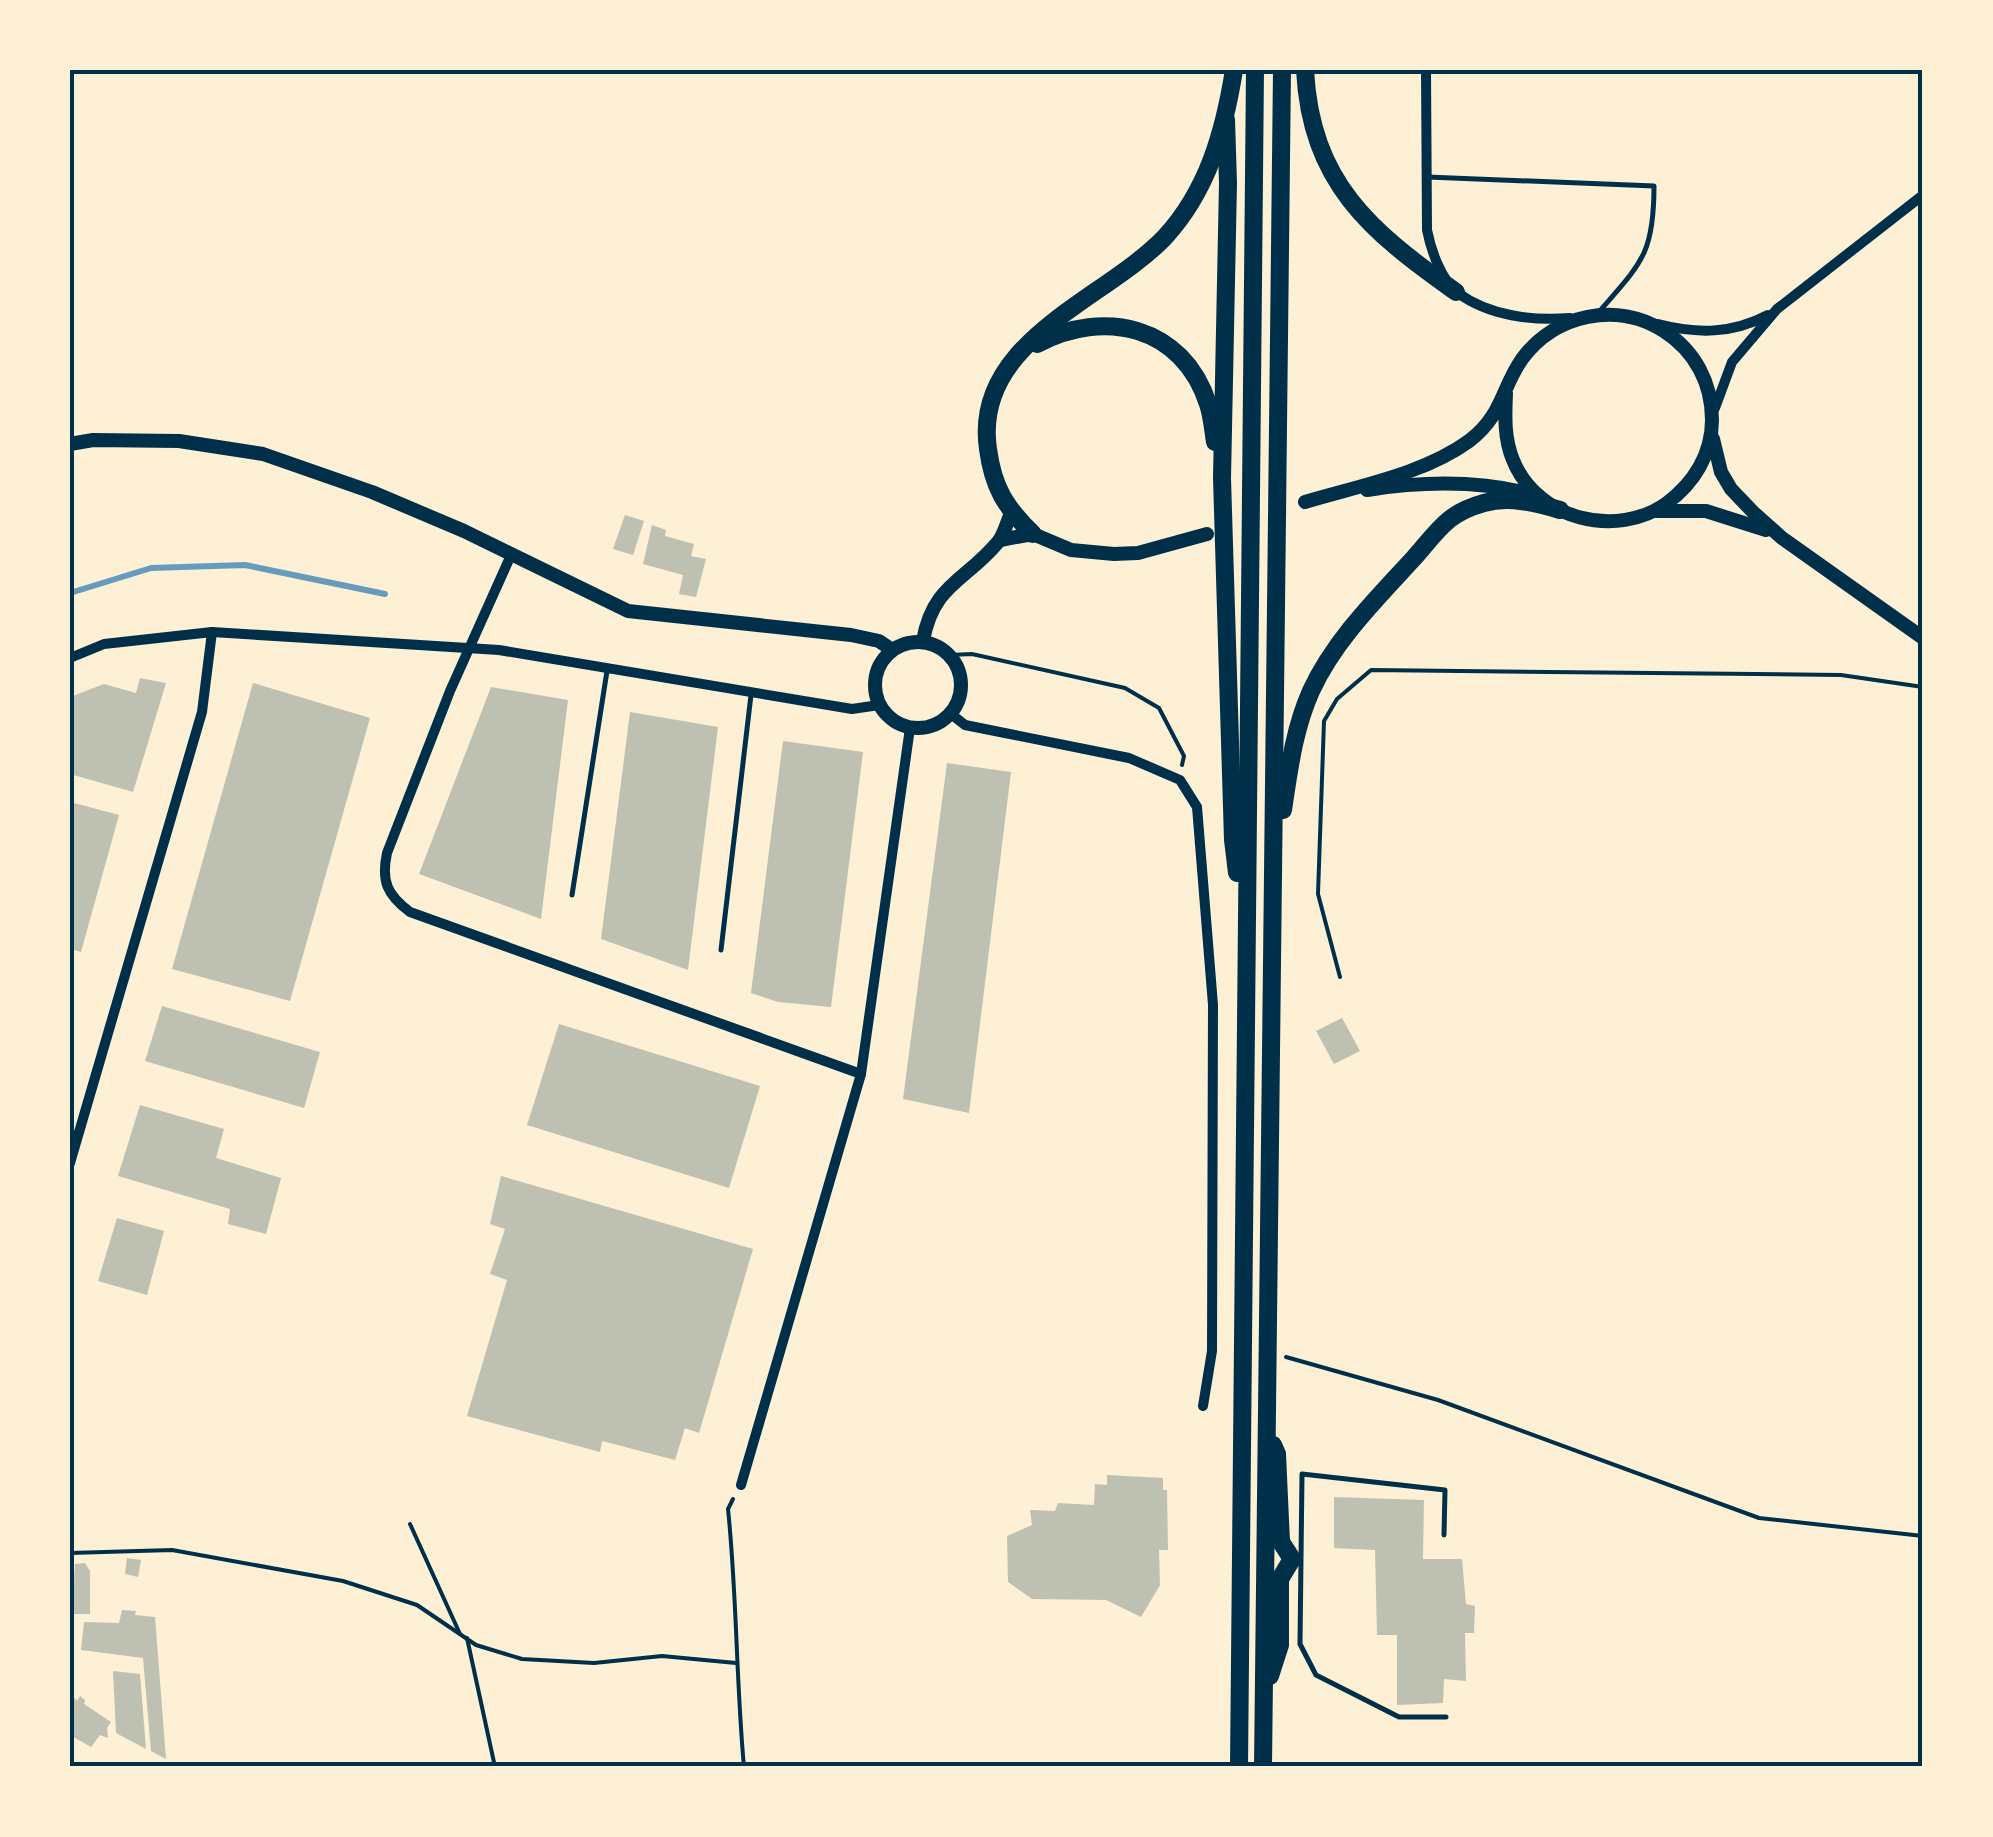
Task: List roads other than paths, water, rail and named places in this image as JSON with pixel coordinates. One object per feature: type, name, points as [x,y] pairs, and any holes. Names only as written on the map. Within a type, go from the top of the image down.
[{"type":"highway","points":[[1234,70],[1226,119],[1222,478],[1233,840],[1246,951]]},
{"type":"highway","points":[[1239,1767],[1255,70]]},
{"type":"highway","points":[[1263,1767],[1282,70]]},
{"type":"highway","points":[[1305,70],[1309,115],[1337,186],[1371,226],[1456,292]]},
{"type":"highway","points":[[1033,534],[1010,513],[993,479],[986,442],[997,384],[1014,356],[1163,238],[1198,192],[1226,119]]},
{"type":"highway","points":[[1014,356],[1050,338],[1091,326],[1124,328],[1156,338],[1174,351],[1200,384],[1209,405],[1222,478]]},
{"type":"highway","points":[[1274,880],[1292,752],[1309,695],[1328,657],[1450,519],[1488,502],[1506,500],[1560,510]]},
{"type":"highway","points":[[1264,1695],[1280,1645],[1280,1578],[1296,1559],[1281,1542],[1277,1454],[1266,1429]]},
{"type":"street","points":[[1426,70],[1427,230],[1431,248],[1456,292],[1510,316],[1546,320],[1614,313],[1712,332],[1752,323],[1777,309],[1923,195]]},
{"type":"street","points":[[1656,511],[1682,492],[1702,465],[1732,362],[1777,309]]},
{"type":"street","points":[[1305,502],[1424,465],[1449,453],[1484,427],[1521,360],[1546,334],[1578,318]]},
{"type":"street","points":[[1649,321],[1680,340],[1701,369],[1712,400],[1714,455],[1731,490],[1782,538],[1923,638]]},
{"type":"street","points":[[1506,393],[1504,429],[1514,463],[1541,496],[1560,510],[1591,521],[1624,521],[1656,511],[1685,509],[1730,516],[1782,538]]},
{"type":"street","points":[[70,444],[93,440],[179,442],[263,454],[372,492],[473,535],[628,610],[851,635],[878,640],[892,650]]},
{"type":"street","points":[[1326,496],[1422,483],[1491,486],[1541,496]]},
{"type":"street","points":[[922,642],[928,616],[944,593],[1000,540],[1010,513]]},
{"type":"street","points":[[1000,540],[1033,534],[1071,550],[1114,554],[1138,552],[1208,534]]},
{"type":"street","points":[[511,555],[450,692],[387,853],[385,886],[394,900],[410,912],[861,1074]]},
{"type":"street","points":[[70,1163],[202,712],[212,632]]},
{"type":"street","points":[[70,658],[104,644],[212,632],[499,650],[852,709],[879,705]]},
{"type":"street","points":[[922,642],[950,655],[961,675],[960,697],[950,714],[936,725],[910,728],[891,720],[879,705],[874,685],[881,662],[892,650],[922,642]]},
{"type":"street","points":[[950,714],[964,724],[1129,758],[1180,780],[1196,808],[1213,1005],[1212,1351],[1203,1406]]},
{"type":"street","points":[[741,1485],[861,1074],[910,728]]},
{"type":"lane","points":[[1427,177],[1654,186],[1654,220],[1648,249],[1596,316]]},
{"type":"lane","points":[[572,895],[607,668]]},
{"type":"lane","points":[[720,950],[751,692]]},
{"type":"lane","points":[[1444,1535],[1445,1490],[1302,1474],[1296,1559],[1300,1644],[1316,1674],[1399,1718],[1446,1718]]},
{"type":"waterway","points":[[70,593],[151,568],[245,565],[385,594]]}]
